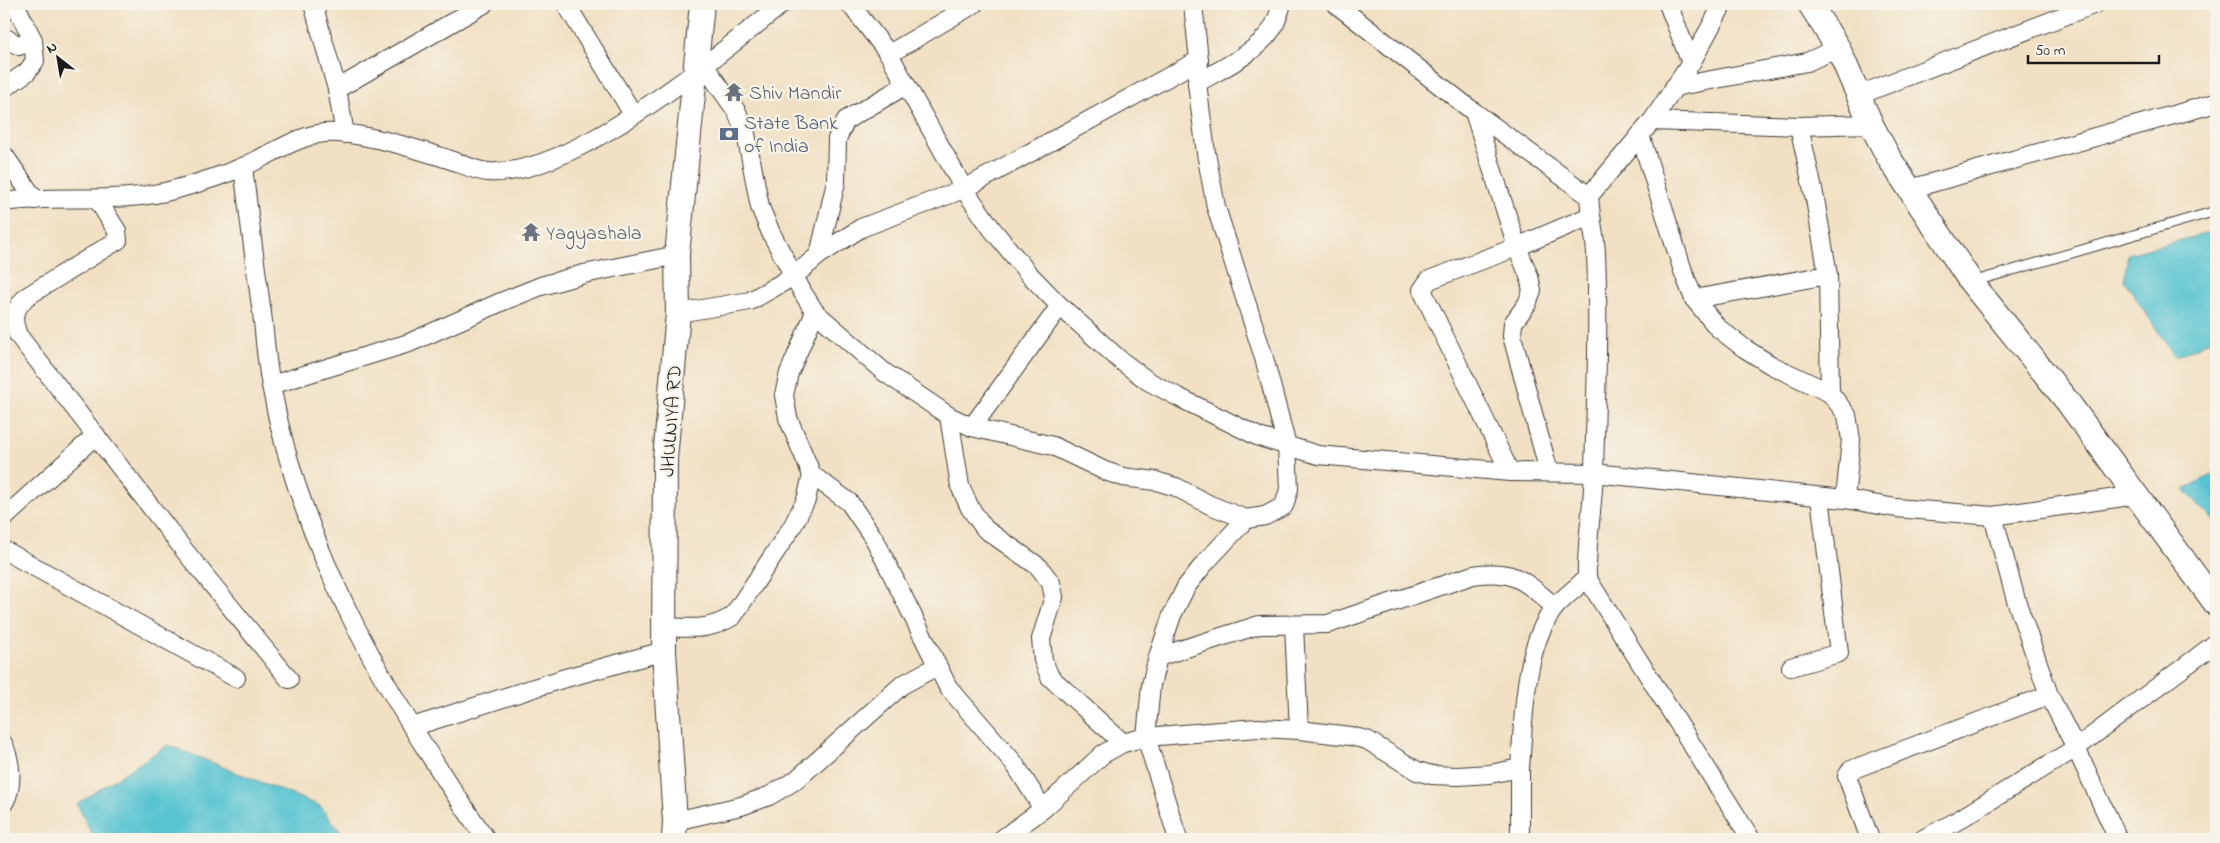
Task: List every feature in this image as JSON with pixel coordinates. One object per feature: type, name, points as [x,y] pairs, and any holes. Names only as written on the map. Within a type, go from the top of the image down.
[{"type":"street","points":[[4,88],[27,72],[35,61],[33,40],[15,4]]},
{"type":"street","points":[[313,4],[337,89],[345,134]]},
{"type":"street","points":[[337,89],[484,4]]},
{"type":"street","points":[[566,4],[633,114]]},
{"type":"street","name":"JHULNIYA RD","points":[[674,830],[664,651],[666,459],[678,313],[677,255],[700,69],[702,4]]},
{"type":"street","points":[[4,202],[138,197],[176,189],[243,167],[288,145],[322,133],[345,134],[415,148],[488,172],[530,168],[573,150],[633,114],[700,69],[782,4]]},
{"type":"street","points":[[850,4],[889,54],[964,189],[992,229],[1022,266],[1060,306],[1120,360],[1148,381],[1259,436],[1318,455],[1510,472],[1594,473],[1845,499],[1896,508],[1993,516],[2137,495]]},
{"type":"street","points":[[889,54],[974,4]]},
{"type":"street","points":[[700,69],[740,119],[746,134],[760,207],[771,233],[815,312],[884,372],[949,416],[972,427],[1053,446],[1104,471],[1123,477],[1156,481],[1176,487],[1210,505],[1246,519],[1265,516],[1284,506],[1288,489],[1287,446],[1264,358],[1216,207],[1200,114],[1197,83],[1199,60],[1193,4]]},
{"type":"street","points":[[1197,83],[1240,58],[1262,42],[1274,28],[1282,4]]},
{"type":"street","points":[[1336,4],[1474,112],[1589,196]]},
{"type":"street","points":[[1668,4],[1691,62]]},
{"type":"street","points":[[1723,4],[1691,62],[1652,121],[1589,196],[1590,216],[1596,250],[1597,305],[1594,473],[1586,562],[1587,578],[1751,839]]},
{"type":"street","points":[[1810,4],[1838,48],[1871,124],[1971,282],[2067,401],[2216,604]]},
{"type":"street","points":[[1860,95],[2095,4]]},
{"type":"street","points":[[4,37],[19,46],[33,40]]},
{"type":"street","points":[[1674,88],[1808,62],[1838,48]]},
{"type":"street","points":[[678,313],[750,301],[794,276],[819,255],[861,228],[964,189],[1199,60]]},
{"type":"street","points":[[819,255],[836,182],[837,139],[846,120],[906,85]]},
{"type":"street","points":[[1910,188],[2216,103]]},
{"type":"street","points":[[1474,112],[1516,247],[1529,276],[1532,291],[1527,304],[1513,323],[1512,336],[1549,472]]},
{"type":"street","points":[[1652,121],[1799,126],[1871,124]]},
{"type":"street","points":[[1799,126],[1815,199],[1828,275],[1830,393]]},
{"type":"street","points":[[1640,135],[1683,271],[1694,299],[1718,328],[1744,348],[1771,365],[1830,393],[1848,415],[1851,440],[1845,499]]},
{"type":"street","points":[[4,155],[35,200]]},
{"type":"street","points":[[243,167],[270,385],[301,501],[324,561],[352,619],[412,727],[447,783],[486,839]]},
{"type":"street","points":[[97,199],[118,231],[118,240],[26,296],[16,309],[13,322],[18,336],[184,550],[289,679]]},
{"type":"street","points":[[1510,472],[1422,290],[1429,280],[1590,216]]},
{"type":"street","points":[[270,385],[409,343],[500,302],[541,286],[584,274],[677,255]]},
{"type":"street","points":[[1694,299],[1828,275]]},
{"type":"street","points":[[972,427],[1060,306]]},
{"type":"street","points":[[815,312],[789,373],[784,395],[788,418],[812,475],[849,502],[862,519],[875,540],[948,687],[965,708],[998,742],[1014,763],[1042,809]]},
{"type":"street","points":[[949,416],[960,486],[970,508],[985,529],[1039,567],[1051,583],[1054,596],[1041,639],[1043,660],[1050,677],[1123,743]]},
{"type":"street","points":[[4,518],[96,435]]},
{"type":"street","points":[[665,627],[705,628],[719,624],[733,616],[792,527],[806,500],[812,475]]},
{"type":"street","points":[[1791,667],[1839,653],[1820,497]]},
{"type":"street","points":[[1993,516],[2016,600],[2049,695],[2118,839]]},
{"type":"street","points":[[1178,839],[1146,737],[1151,685],[1172,615],[1186,587],[1204,564],[1246,519]]},
{"type":"street","points":[[4,550],[236,678]]},
{"type":"street","points":[[1158,657],[1259,626],[1328,624],[1473,575],[1494,572],[1519,577],[1555,607]]},
{"type":"street","points":[[1520,839],[1520,768],[1531,657],[1540,634],[1555,607],[1587,578]]},
{"type":"street","points":[[1294,625],[1299,730]]},
{"type":"street","points":[[1923,839],[1956,822],[2076,748],[2216,643]]},
{"type":"street","points":[[412,727],[562,679],[664,651]]},
{"type":"street","points":[[674,830],[769,796],[796,780],[902,685],[936,666]]},
{"type":"street","points":[[1870,839],[1847,776],[1851,770],[2049,695]]},
{"type":"street","points":[[1002,839],[1042,809],[1103,754],[1123,743],[1146,737],[1257,728],[1299,730],[1367,740],[1417,771],[1432,775],[1490,774],[1520,768]]},
{"type":"street","points":[[4,745],[8,756],[11,779],[4,803]]},
{"type":"lane","points":[[1971,282],[2216,211]]},
{"type":"water","points":[[2216,231],[2216,338],[2175,357],[2124,280],[2128,254]]},
{"type":"water","points":[[2216,472],[2216,522],[2184,490]]},
{"type":"water","points":[[168,745],[320,806],[346,839],[94,839],[77,804]]},
{"type":"place","name":"Shiv Mandir","points":[[734,92]]},
{"type":"place","name":"State Bank of India","points":[[729,134]]},
{"type":"place","name":"Yagyashala","points":[[531,232]]}]
